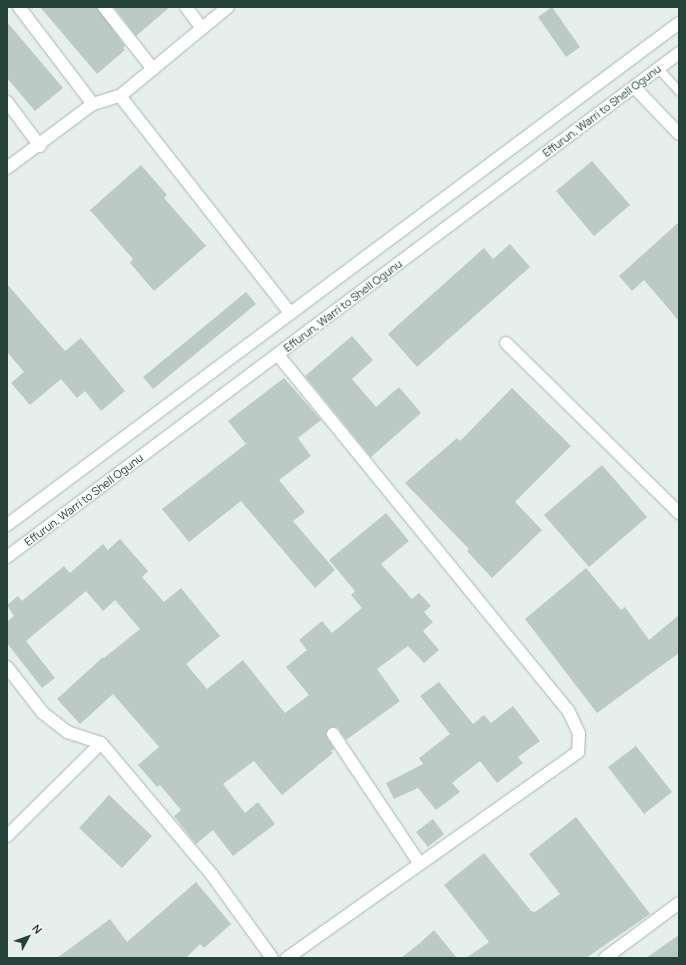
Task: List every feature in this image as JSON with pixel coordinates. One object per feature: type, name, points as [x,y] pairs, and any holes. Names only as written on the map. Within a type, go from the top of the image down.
[{"type":"street","points":[[19,7],[93,104]]},
{"type":"street","points":[[104,7],[153,69]]},
{"type":"street","points":[[186,7],[202,28]]},
{"type":"street","points":[[7,168],[40,146],[93,104],[120,96],[228,7]]},
{"type":"street","points":[[7,526],[679,23]]},
{"type":"street","name":"Effurun, Warri to Shell Ogunu","points":[[7,557],[679,53]]},
{"type":"street","points":[[634,87],[679,134]]},
{"type":"street","points":[[120,96],[290,313]]},
{"type":"street","points":[[7,102],[40,146]]},
{"type":"street","points":[[506,343],[679,513]]},
{"type":"street","points":[[278,354],[568,710],[579,734],[578,752],[287,958]]},
{"type":"street","points":[[7,667],[43,713],[67,732],[101,743],[212,875],[272,958]]},
{"type":"street","points":[[333,734],[420,864]]},
{"type":"street","points":[[7,836],[101,743]]},
{"type":"street","points":[[605,958],[679,903]]},
{"type":"lane","points":[[659,69],[679,91]]},
{"type":"building","points":[[40,7],[97,7],[125,46],[123,48],[125,50],[97,74]]},
{"type":"building","points":[[114,7],[170,7],[136,36]]},
{"type":"building","points":[[552,7],[580,47],[566,57],[538,17]]},
{"type":"building","points":[[7,22],[63,88],[35,111],[7,78]]},
{"type":"building","points":[[592,161],[630,205],[594,236],[556,191]]},
{"type":"building","points":[[141,165],[167,195],[164,198],[206,246],[154,291],[130,263],[133,259],[90,210]]},
{"type":"building","points":[[679,222],[679,321],[644,280],[632,291],[619,276]]},
{"type":"building","points":[[510,244],[530,267],[417,367],[388,334],[484,248],[493,259]]},
{"type":"building","points":[[7,284],[65,351],[81,338],[125,391],[101,411],[85,391],[77,398],[61,379],[30,405],[11,383],[24,372],[7,352]]},
{"type":"building","points":[[246,292],[256,304],[153,389],[143,377]]},
{"type":"building","points":[[352,336],[373,360],[352,379],[376,407],[399,387],[421,413],[371,457],[305,376]]},
{"type":"building","points":[[284,378],[321,420],[298,438],[311,456],[279,480],[305,512],[293,521],[335,570],[315,588],[241,501],[189,542],[162,509],[246,444],[228,421]]},
{"type":"building","points":[[512,388],[571,446],[515,502],[542,530],[492,578],[467,551],[469,549],[405,483],[457,438],[460,441]]},
{"type":"building","points":[[602,465],[647,517],[589,567],[544,515]]},
{"type":"building","points":[[386,513],[409,541],[381,564],[412,599],[419,593],[431,606],[424,612],[433,622],[423,631],[439,650],[424,663],[408,646],[377,669],[400,701],[346,740],[337,727],[329,728],[326,735],[334,749],[331,751],[333,753],[282,795],[254,761],[223,784],[245,813],[258,802],[275,824],[233,856],[213,830],[196,844],[174,816],[181,810],[160,785],[157,787],[138,765],[159,747],[113,694],[80,724],[57,699],[103,657],[104,658],[140,629],[115,600],[103,611],[86,591],[26,641],[55,678],[42,688],[7,643],[7,622],[14,616],[7,605],[18,596],[22,601],[64,566],[70,573],[103,544],[108,550],[120,539],[148,571],[142,577],[164,602],[181,588],[220,636],[186,664],[207,689],[243,660],[285,713],[309,695],[286,667],[307,650],[299,640],[322,621],[332,633],[362,608],[351,595],[355,591],[329,560]]},
{"type":"building","points":[[586,568],[621,610],[625,607],[649,640],[679,615],[679,653],[597,713],[525,619]]},
{"type":"building","points":[[439,682],[473,724],[484,715],[491,723],[513,706],[540,741],[518,757],[523,763],[497,783],[480,761],[452,783],[460,792],[436,810],[418,788],[394,799],[386,783],[423,764],[419,758],[450,734],[420,696]]},
{"type":"building","points":[[636,746],[672,792],[644,814],[608,767]]},
{"type":"building","points":[[109,795],[152,836],[122,868],[79,828]]},
{"type":"building","points":[[576,817],[650,914],[586,958],[466,958],[489,942],[444,885],[484,853],[531,911],[535,912],[560,894],[529,854]]},
{"type":"building","points":[[433,819],[444,834],[428,847],[416,832]]},
{"type":"building","points":[[196,882],[231,924],[204,948],[200,944],[186,958],[57,958],[110,919],[127,942]]},
{"type":"building","points":[[434,930],[457,958],[401,958],[420,943]]},
{"type":"building","points":[[679,935],[679,958],[646,958]]}]
